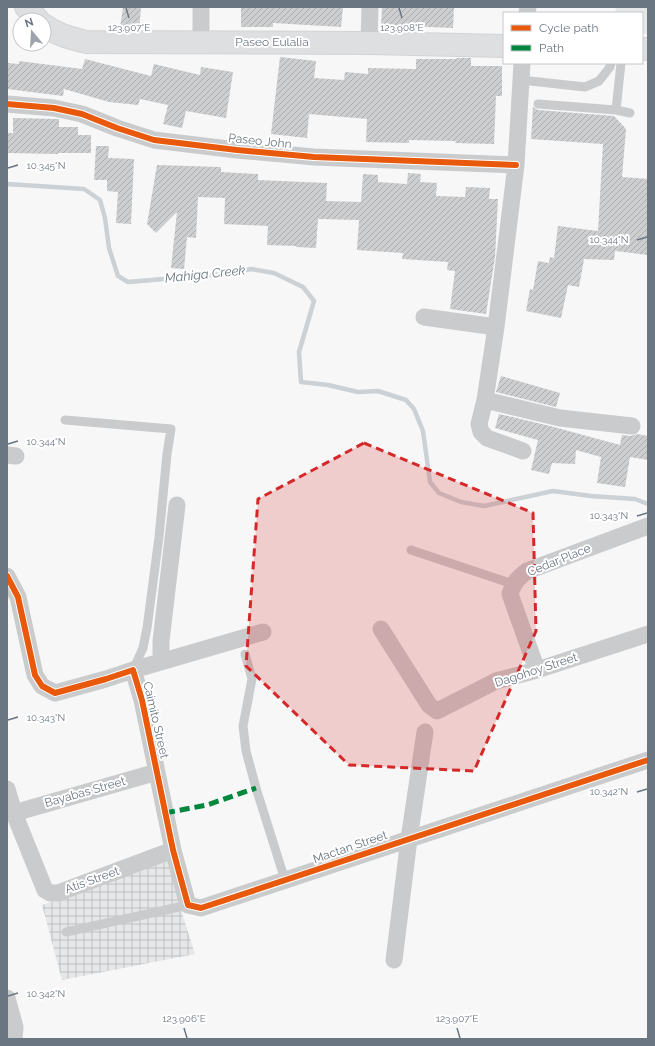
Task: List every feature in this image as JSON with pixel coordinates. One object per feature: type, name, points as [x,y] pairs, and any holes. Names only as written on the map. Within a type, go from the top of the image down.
[{"type":"street","points":[[201,7],[201,42]]},
{"type":"street","points":[[369,43],[370,7]]},
{"type":"street","name":"Paseo Eulalia","points":[[52,32],[86,42],[369,43],[503,46]]},
{"type":"street","points":[[522,64],[516,165],[486,400],[479,424],[481,432],[487,438],[523,451]]},
{"type":"street","name":"Paseo John","points":[[7,104],[54,108],[82,114],[117,128],[154,140],[237,150],[314,157],[516,165]]},
{"type":"street","points":[[424,317],[496,327]]},
{"type":"street","points":[[486,400],[560,418],[632,426]]},
{"type":"street","points":[[161,661],[161,641],[177,505]]},
{"type":"street","name":"Cedar Place","points":[[537,670],[510,594],[513,584],[528,571],[648,526]]},
{"type":"street","name":"Caimito Street","points":[[7,576],[18,597],[34,675],[42,686],[55,693],[133,670],[142,700],[157,772]]},
{"type":"street","name":"Dagohoy Street","points":[[381,629],[429,705],[437,711],[496,681],[537,670],[648,634]]},
{"type":"street","points":[[133,670],[263,632]]},
{"type":"street","points":[[394,960],[409,839],[425,732]]},
{"type":"street","name":"Mactan Street","points":[[188,906],[201,908],[648,760]]},
{"type":"street","points":[[157,772],[173,850],[188,906]]},
{"type":"street","name":"Bayabas Street","points":[[14,813],[157,772]]},
{"type":"street","name":"Atis Street","points":[[7,789],[14,813],[45,890],[50,893],[58,893],[173,850]]},
{"type":"street","points":[[7,998],[15,1027],[14,1039]]},
{"type":"lane","points":[[521,80],[586,87],[598,81],[611,64]]},
{"type":"lane","points":[[616,110],[621,64]]},
{"type":"lane","points":[[538,104],[616,110],[630,113]]},
{"type":"lane","points":[[65,420],[171,429],[147,628],[143,648],[133,670]]},
{"type":"lane","points":[[411,550],[513,584]]},
{"type":"lane","points":[[245,654],[252,679],[243,726],[246,752],[285,880]]},
{"type":"lane","points":[[66,932],[188,906]]},
{"type":"highlighted area","points":[[364,443],[533,513],[536,631],[474,771],[349,765],[246,666],[258,499]]},
{"type":"shaded area","points":[[616,7],[648,7],[648,34],[643,34],[643,12],[615,12]]},
{"type":"shaded area","points":[[171,860],[180,907],[195,954],[62,980],[42,905]]},
{"type":"building","points":[[123,7],[141,7],[139,30],[120,28]]},
{"type":"building","points":[[241,7],[343,7],[341,27],[273,23],[273,27],[241,27]]},
{"type":"building","points":[[382,7],[454,7],[453,28],[381,25]]},
{"type":"building","points":[[280,57],[316,61],[314,78],[344,80],[345,72],[368,74],[368,68],[416,69],[416,59],[471,58],[471,66],[502,66],[502,96],[496,96],[494,144],[455,143],[456,141],[409,140],[409,143],[366,142],[367,119],[309,114],[307,138],[271,134]]},
{"type":"building","points":[[85,59],[151,76],[154,64],[200,75],[201,67],[233,72],[226,118],[186,111],[182,128],[163,124],[168,105],[140,99],[138,105],[109,102],[64,89],[63,96],[7,89],[7,63],[19,64],[19,61],[82,69]]},
{"type":"building","points":[[533,107],[538,110],[614,116],[626,129],[622,177],[648,179],[648,255],[615,251],[614,260],[584,259],[579,287],[568,285],[561,318],[526,311],[530,289],[533,290],[538,261],[549,263],[550,257],[554,258],[558,226],[598,231],[603,144],[531,139]]},
{"type":"building","points":[[13,118],[59,119],[59,127],[78,127],[78,135],[91,135],[91,153],[7,153],[7,133],[13,133]]},
{"type":"building","points":[[96,146],[109,146],[108,158],[134,159],[131,224],[116,223],[118,192],[107,191],[107,180],[94,180]]},
{"type":"building","points":[[157,165],[221,167],[221,172],[258,174],[258,180],[327,183],[326,201],[361,202],[363,174],[378,175],[378,182],[407,184],[408,173],[421,174],[420,182],[437,183],[436,196],[465,197],[466,187],[490,188],[489,199],[498,199],[495,257],[486,314],[450,309],[455,271],[447,270],[448,262],[402,259],[403,253],[357,250],[359,220],[318,219],[316,248],[267,245],[268,226],[224,224],[225,198],[198,197],[196,238],[187,237],[184,269],[171,268],[177,212],[156,233],[147,224]]},
{"type":"building","points":[[501,376],[560,393],[556,407],[496,392]]},
{"type":"building","points":[[499,414],[620,445],[622,435],[631,436],[637,434],[648,436],[648,460],[630,457],[625,487],[597,483],[601,457],[576,450],[575,464],[552,463],[549,474],[531,470],[538,440],[495,428]]},
{"type":"waterway","name":"Mahiga Creek","points":[[7,184],[84,189],[100,200],[105,218],[109,248],[118,276],[128,282],[224,274],[251,269],[274,273],[303,287],[314,301],[299,352],[301,382],[328,385],[358,392],[378,391],[406,400],[414,409],[423,431],[430,482],[439,493],[461,502],[484,506],[553,491],[591,496],[635,499],[648,504]]},
{"type":"marked path","points":[[165,813],[207,805],[256,788]]},
{"type":"cycle path","points":[[7,104],[54,108],[82,114],[117,128],[154,140],[237,150],[314,157],[516,165]]},
{"type":"cycle path","points":[[7,576],[18,597],[35,675],[42,686],[55,693],[133,670],[142,700],[173,850],[188,905],[201,908],[648,760]]}]
